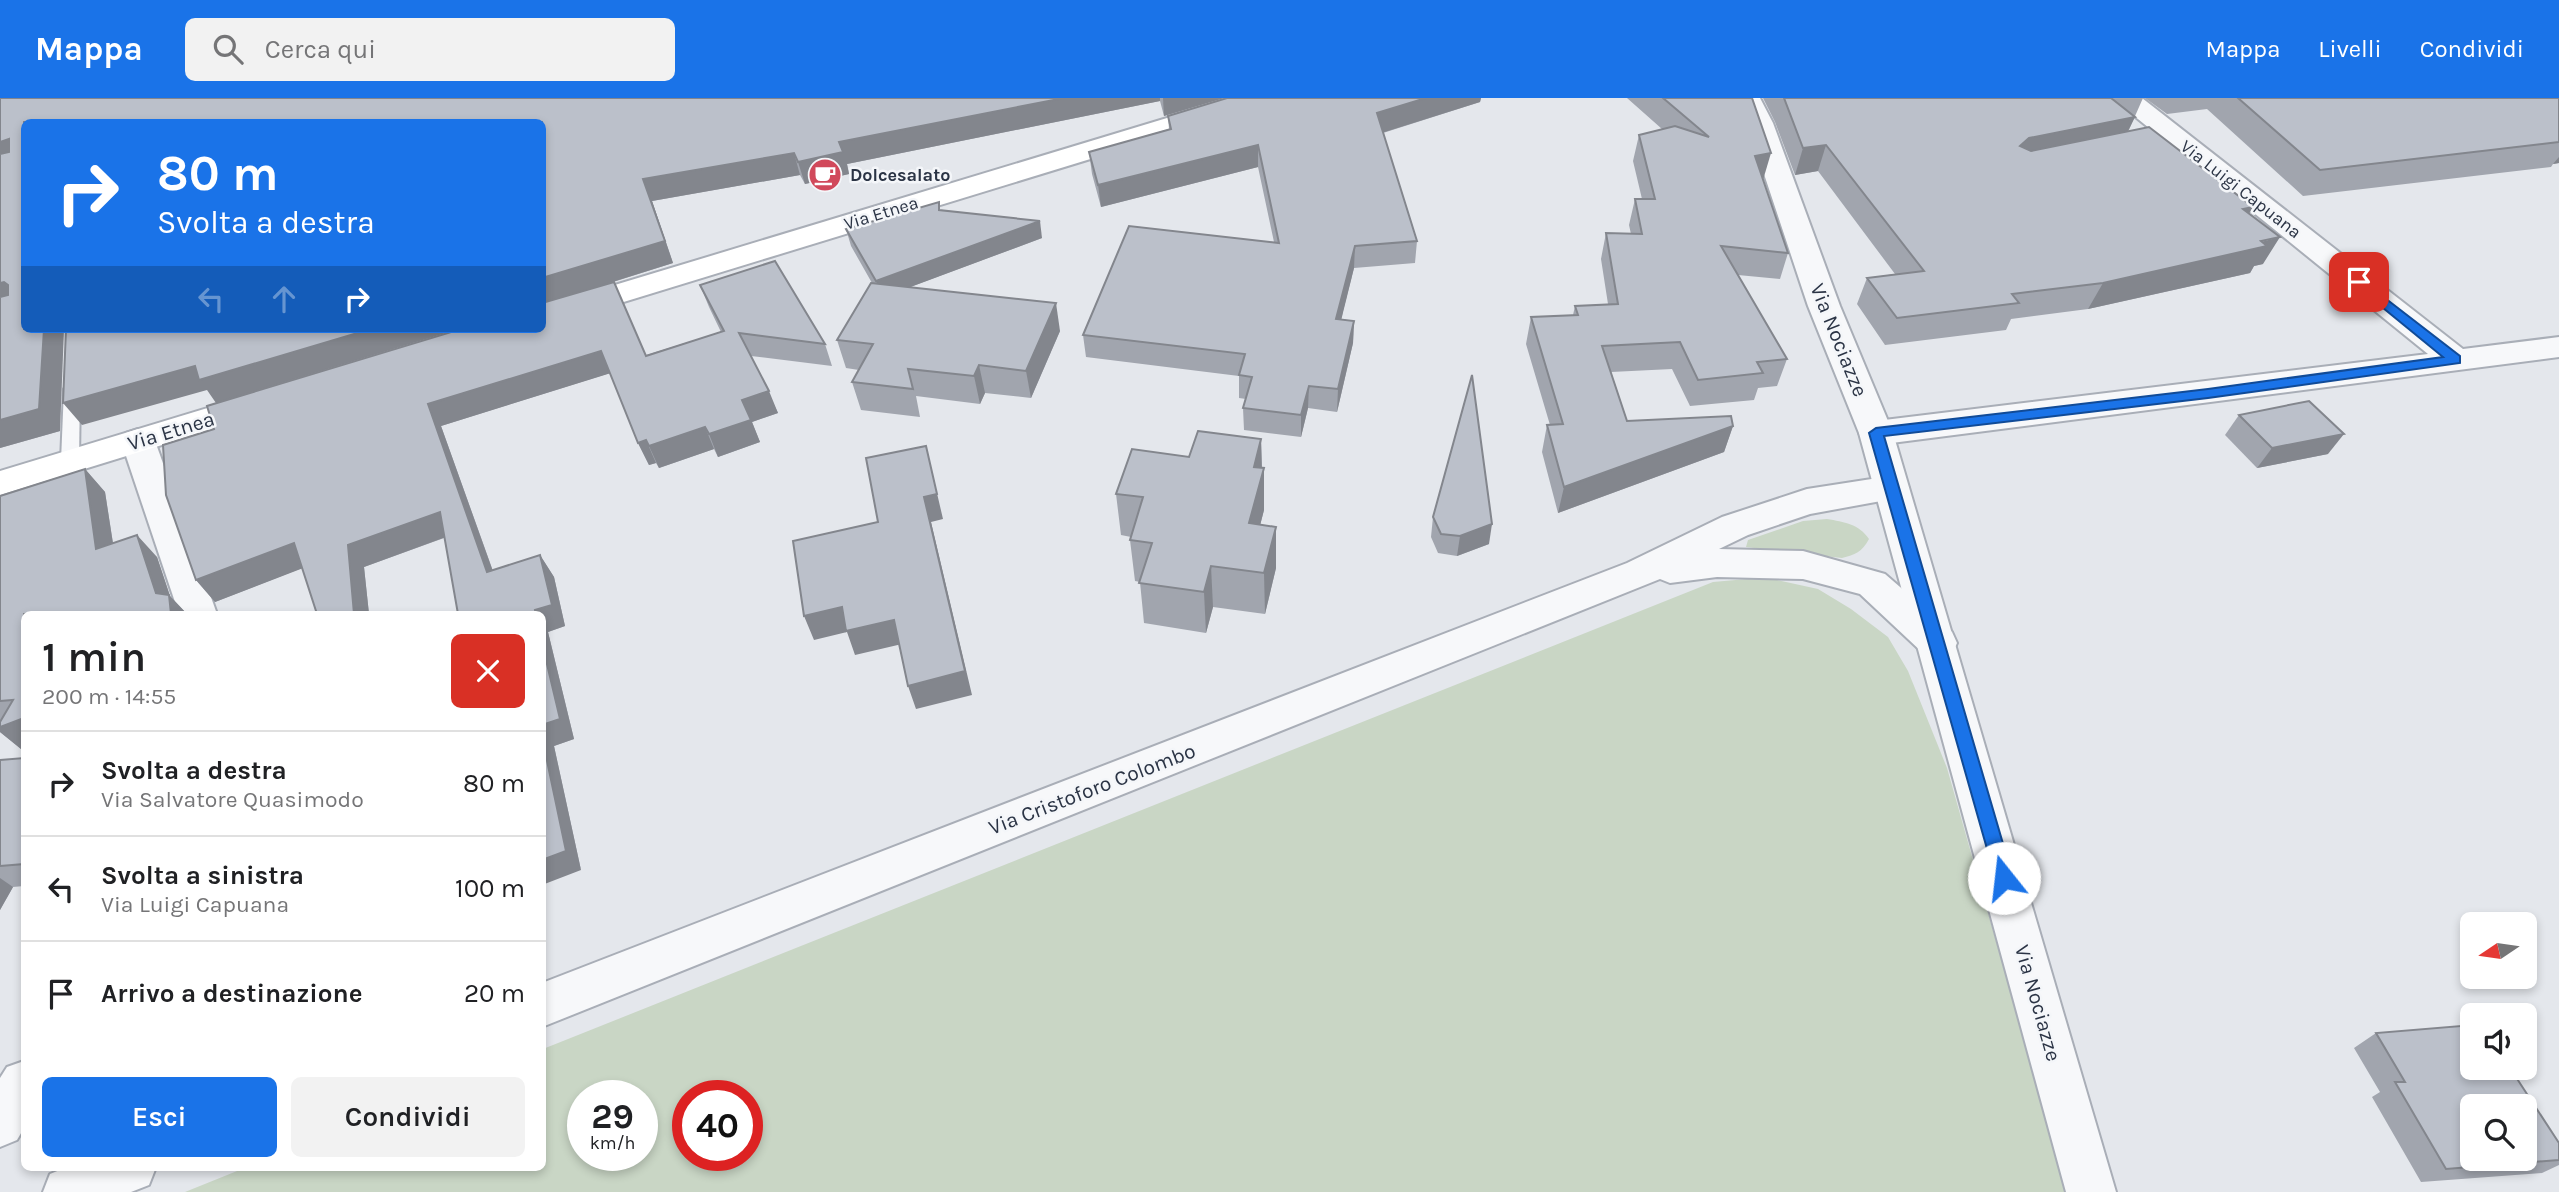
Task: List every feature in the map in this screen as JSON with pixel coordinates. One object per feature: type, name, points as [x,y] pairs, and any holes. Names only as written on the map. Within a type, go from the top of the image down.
[{"type":"main road","name":"Via Etnea","points":[[546,316],[1261,98]]},
{"type":"main road","name":"Via Etnea","points":[[0,483],[294,393]]},
{"type":"street","name":"Via Nociazze","points":[[1747,98],[1760,122],[1824,306],[1876,433],[1938,643],[2091,1192]]},
{"type":"street","name":"Via Luigi Capuana","points":[[2125,98],[2163,141],[2302,236],[2455,359]]},
{"type":"street","points":[[1876,433],[2559,347]]},
{"type":"street","points":[[138,441],[197,611]]},
{"type":"street","points":[[1640,573],[1735,526],[1807,502],[1891,488]]},
{"type":"street","points":[[1872,584],[1912,558]]},
{"type":"street","points":[[1640,573],[1717,563],[1803,565],[1872,584],[1938,643]]},
{"type":"street","name":"Via Cristoforo Colombo","points":[[546,1003],[1640,573]]},
{"type":"street","points":[[0,1123],[21,1089]]},
{"type":"street","points":[[68,1192],[121,1171]]},
{"type":"lane","points":[[71,461],[73,367]]},
{"type":"green space","points":[[1827,519],[1856,527],[1869,539],[1858,552],[1842,558],[1746,547],[1748,540],[1803,521]]},
{"type":"green space","points":[[1747,579],[1777,580],[1818,589],[1851,609],[1888,637],[1908,671],[1947,768],[2067,1192],[185,1192],[237,1171],[546,1171],[546,1048],[1713,582]]},
{"type":"building","points":[[0,98],[1064,98],[839,142],[843,152],[798,162],[794,153],[643,179],[665,241],[546,277],[546,119],[21,119],[21,333],[44,333],[39,409],[0,420],[0,297],[8,295],[8,285],[0,283],[0,154],[9,152],[9,139],[0,142]]},
{"type":"building","points":[[1227,98],[1426,98],[1377,113],[1417,241],[1355,246],[1336,319],[1354,321],[1338,389],[1309,386],[1301,415],[1243,408],[1252,377],[1239,375],[1245,354],[1083,335],[1129,226],[1279,243],[1258,145],[1098,185],[1089,152],[1171,129],[1168,116]]},
{"type":"building","points":[[1663,98],[1752,98],[1771,153],[1755,156],[1788,253],[1721,246],[1787,359],[1757,362],[1763,373],[1698,380],[1680,342],[1602,346],[1627,421],[1731,416],[1733,426],[1564,487],[1547,425],[1563,424],[1531,317],[1578,315],[1575,306],[1618,304],[1606,233],[1642,234],[1635,199],[1655,199],[1639,135],[1675,126],[1709,137]]},
{"type":"building","points":[[1784,98],[2111,98],[2135,117],[2029,138],[2020,146],[2031,151],[2149,127],[2253,207],[2243,209],[2280,237],[2261,241],[2267,246],[2103,283],[2012,294],[2019,303],[1897,318],[1867,278],[1924,271],[1826,145],[1803,148]]},
{"type":"building","points":[[2238,98],[2559,98],[2559,142],[2320,170]]},
{"type":"building","points":[[939,202],[939,210],[1040,221],[876,281],[846,229]]},
{"type":"building","points":[[775,261],[825,344],[739,333],[769,391],[742,400],[751,420],[709,434],[705,427],[649,446],[646,440],[638,443],[601,351],[428,404],[487,572],[540,555],[552,605],[535,611],[457,611],[440,512],[348,545],[354,611],[316,611],[294,543],[196,580],[166,495],[163,445],[214,429],[207,406],[448,333],[546,333],[546,302],[614,282],[646,356],[724,331],[700,285]]},
{"type":"building","points":[[871,283],[1056,303],[1026,371],[979,365],[974,376],[908,369],[913,389],[852,382],[873,344],[837,340]]},
{"type":"building","points":[[66,333],[358,333],[199,380],[195,366],[63,403]]},
{"type":"building","points":[[1472,375],[1492,524],[1460,536],[1441,534],[1433,517]]},
{"type":"building","points":[[2309,401],[2344,434],[2272,448],[2239,415]]},
{"type":"building","points":[[1198,431],[1261,439],[1254,467],[1264,468],[1249,523],[1276,527],[1264,573],[1211,566],[1204,592],[1139,583],[1152,543],[1130,540],[1143,497],[1116,494],[1132,449],[1189,457]]},
{"type":"building","points":[[926,446],[937,494],[924,497],[965,671],[908,686],[894,620],[846,631],[842,607],[804,616],[793,541],[878,522],[866,458]]},
{"type":"building","points":[[85,469],[96,549],[137,535],[156,593],[169,595],[171,611],[21,611],[21,719],[0,727],[0,722],[13,700],[0,701],[0,496]]},
{"type":"building","points":[[546,660],[560,719],[546,724]]},
{"type":"building","points":[[546,756],[566,851],[546,858]]},
{"type":"building","points":[[21,758],[21,864],[0,866],[0,760]]},
{"type":"building","points":[[2460,1026],[2460,1080],[2518,1080],[2527,1094],[2460,1094],[2460,1168],[2446,1169],[2395,1082],[2405,1082],[2376,1033]]},
{"type":"building","points":[[2537,1109],[2559,1143],[2559,1160],[2537,1162]]},
{"type":"place","name":"Dolcesalato","points":[[825,175]]},
{"type":"route","points":[[2004,878],[1876,433],[2208,393],[2455,359],[2359,282]]}]
